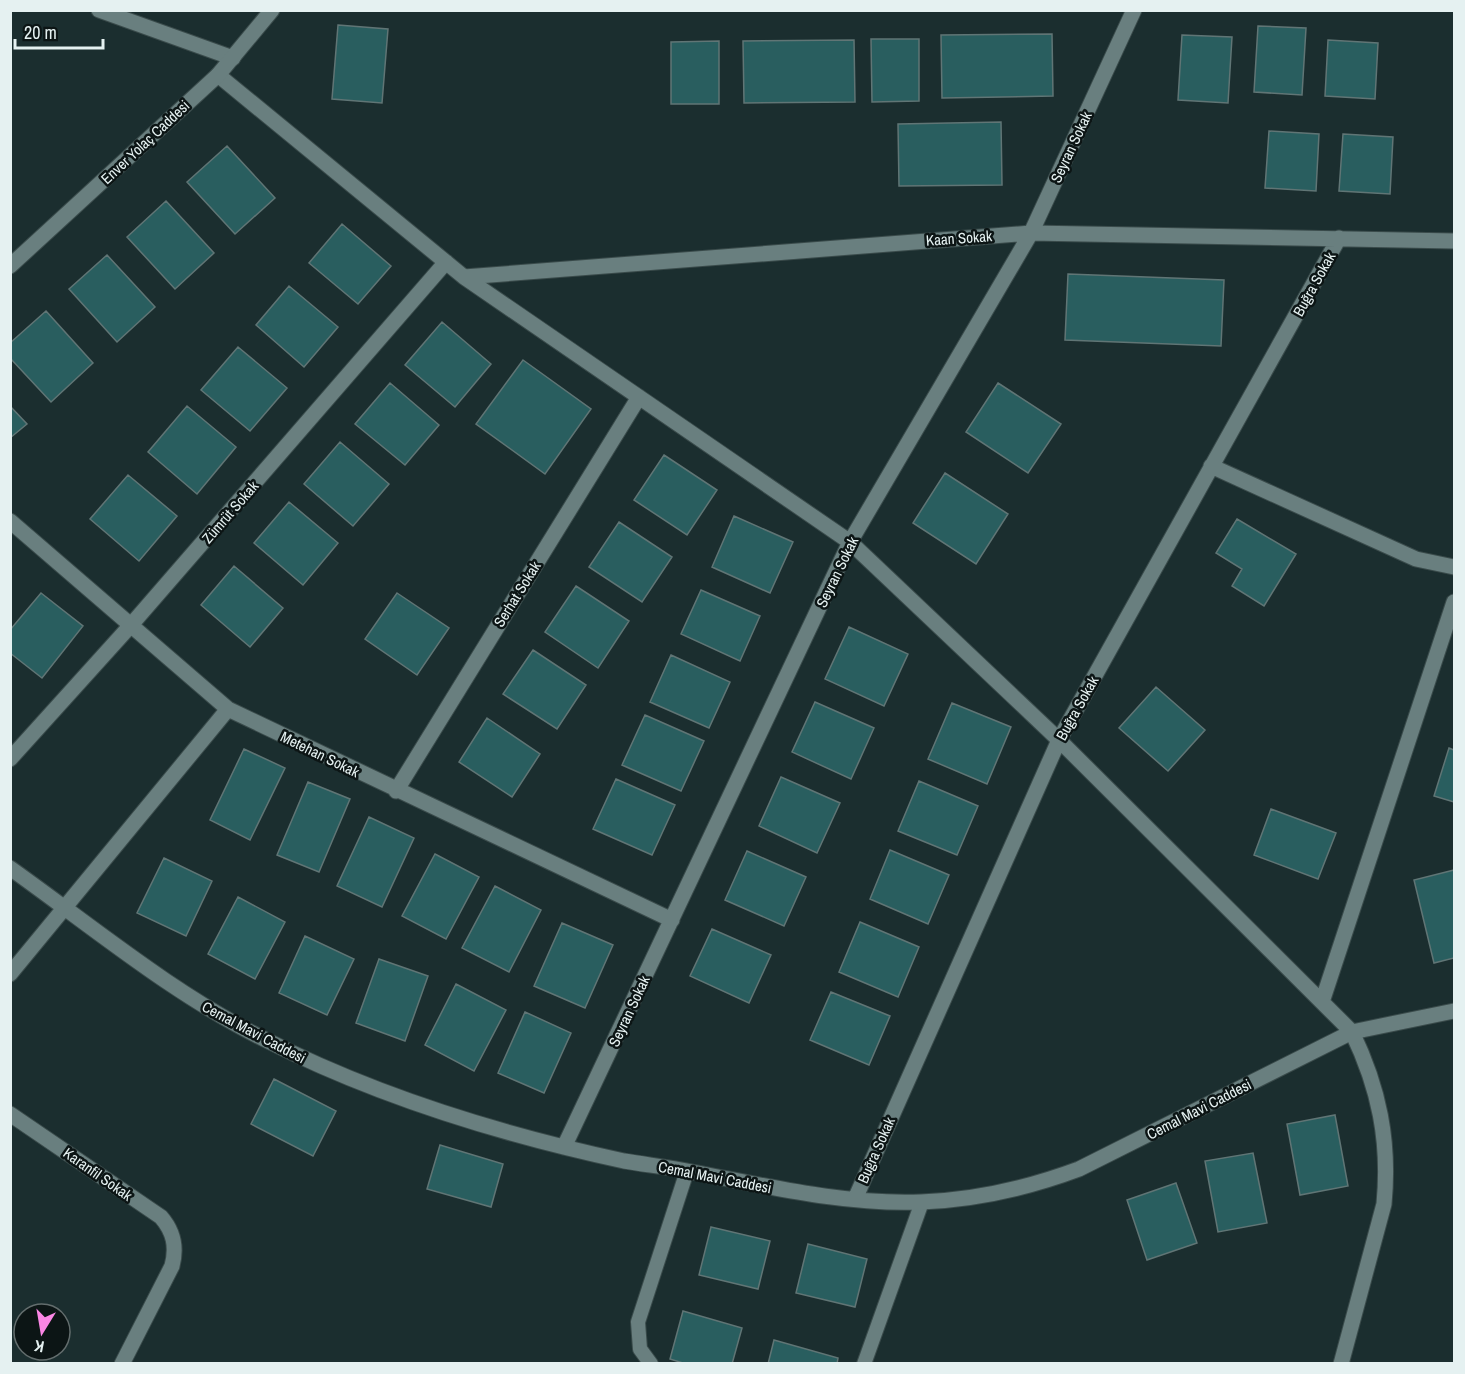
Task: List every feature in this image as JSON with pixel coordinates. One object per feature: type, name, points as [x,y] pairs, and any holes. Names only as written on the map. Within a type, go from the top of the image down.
[{"type":"street","points":[[99,10],[233,58]]},
{"type":"street","name":"Enver Yolaç Caddesi","points":[[10,266],[218,75],[272,10]]},
{"type":"street","name":"Seyran Sokak","points":[[564,1147],[850,542],[1031,233],[1134,10]]},
{"type":"street","points":[[218,75],[464,277],[850,542],[1059,740],[1352,1032],[1377,1094],[1384,1126],[1387,1178],[1384,1204],[1341,1364]]},
{"type":"street","name":"Kaan Sokak","points":[[464,277],[1031,233],[1455,241]]},
{"type":"street","name":"Buğra Sokak","points":[[855,1199],[1059,740],[1339,238]]},
{"type":"street","name":"Zümrüt Sokak","points":[[10,759],[131,625],[446,262]]},
{"type":"street","name":"Serhat Sokak","points":[[396,791],[639,397]]},
{"type":"street","points":[[1211,466],[1416,559],[1455,567]]},
{"type":"street","name":"Metehan Sokak","points":[[10,521],[228,709],[396,791],[672,920]]},
{"type":"street","points":[[1322,1002],[1455,602]]},
{"type":"street","points":[[10,974],[228,709]]},
{"type":"street","name":"Cemal Mavi Caddesi","points":[[10,868],[199,1004],[273,1044],[393,1096],[471,1123],[564,1147],[782,1190],[855,1199],[922,1202],[1012,1190],[1079,1169],[1352,1032],[1455,1011]]},
{"type":"street","name":"Karanfil Sokak","points":[[10,1114],[161,1217],[167,1224],[175,1242],[172,1266],[122,1364]]},
{"type":"lane","points":[[651,1364],[638,1341],[638,1322],[687,1171]]},
{"type":"lane","points":[[864,1364],[922,1202]]},
{"type":"building","points":[[338,25],[388,29],[382,103],[332,99]]},
{"type":"building","points":[[1258,26],[1306,28],[1302,95],[1254,92]]},
{"type":"building","points":[[1052,34],[1053,96],[942,98],[941,35]]},
{"type":"building","points":[[1182,35],[1232,37],[1228,103],[1178,100]]},
{"type":"building","points":[[871,39],[919,39],[919,101],[872,102]]},
{"type":"building","points":[[854,40],[855,102],[744,103],[743,41]]},
{"type":"building","points":[[1328,40],[1378,43],[1375,99],[1325,96]]},
{"type":"building","points":[[719,41],[719,104],[671,104],[671,42]]},
{"type":"building","points":[[1001,122],[1002,185],[899,186],[898,124]]},
{"type":"building","points":[[1269,131],[1319,134],[1316,191],[1265,188]]},
{"type":"building","points":[[1343,134],[1393,137],[1390,194],[1339,191]]},
{"type":"building","points":[[227,146],[275,198],[235,234],[187,182]]},
{"type":"building","points":[[166,201],[214,253],[175,289],[127,237]]},
{"type":"building","points":[[342,224],[391,266],[358,304],[309,263]]},
{"type":"building","points":[[107,255],[155,307],[117,342],[69,289]]},
{"type":"building","points":[[1068,274],[1224,280],[1221,346],[1065,340]]},
{"type":"building","points":[[289,286],[338,327],[304,367],[256,325]]},
{"type":"building","points":[[46,311],[93,363],[51,402],[10,358],[10,343]]},
{"type":"building","points":[[442,322],[491,364],[455,407],[405,365]]},
{"type":"building","points":[[238,347],[287,388],[250,431],[201,390]]},
{"type":"building","points":[[523,360],[591,409],[545,474],[476,424]]},
{"type":"building","points":[[390,383],[439,425],[405,465],[355,424]]},
{"type":"building","points":[[998,383],[1061,424],[1028,473],[966,432]]},
{"type":"building","points":[[10,406],[27,424],[10,438]]},
{"type":"building","points":[[187,406],[236,447],[197,494],[148,452]]},
{"type":"building","points":[[340,442],[389,484],[353,526],[304,484]]},
{"type":"building","points":[[664,455],[717,490],[687,535],[634,500]]},
{"type":"building","points":[[945,473],[1008,514],[976,564],[913,523]]},
{"type":"building","points":[[128,475],[177,516],[139,561],[90,519]]},
{"type":"building","points":[[289,502],[338,543],[303,585],[254,543]]},
{"type":"building","points":[[734,516],[793,542],[770,593],[712,567]]},
{"type":"building","points":[[1237,519],[1296,554],[1264,606],[1232,586],[1242,569],[1216,553]]},
{"type":"building","points":[[619,522],[672,557],[642,602],[589,567]]},
{"type":"building","points":[[234,566],[283,608],[250,647],[201,605]]},
{"type":"building","points":[[576,586],[629,621],[598,668],[545,632]]},
{"type":"building","points":[[701,590],[760,616],[740,661],[681,634]]},
{"type":"building","points":[[41,593],[83,626],[42,678],[10,653],[10,630]]},
{"type":"building","points":[[397,593],[449,628],[417,675],[365,639]]},
{"type":"building","points":[[849,627],[908,654],[884,706],[825,679]]},
{"type":"building","points":[[533,650],[586,685],[557,729],[503,694]]},
{"type":"building","points":[[671,655],[730,682],[709,728],[650,702]]},
{"type":"building","points":[[1156,687],[1205,730],[1168,771],[1119,728]]},
{"type":"building","points":[[815,702],[874,728],[851,779],[792,752]]},
{"type":"building","points":[[952,703],[1011,727],[987,784],[928,759]]},
{"type":"building","points":[[645,715],[704,741],[681,791],[622,765]]},
{"type":"building","points":[[487,718],[540,754],[512,797],[459,762]]},
{"type":"building","points":[[1449,748],[1454,750],[1454,802],[1434,796]]},
{"type":"building","points":[[244,749],[285,768],[250,840],[210,820]]},
{"type":"building","points":[[781,777],[840,803],[817,853],[759,826]]},
{"type":"building","points":[[616,779],[675,805],[652,855],[593,829]]},
{"type":"building","points":[[919,781],[978,806],[957,855],[898,831]]},
{"type":"building","points":[[308,782],[350,799],[319,872],[277,855]]},
{"type":"building","points":[[1271,809],[1336,833],[1318,879],[1254,855]]},
{"type":"building","points":[[369,817],[414,838],[382,907],[337,886]]},
{"type":"building","points":[[890,850],[949,875],[928,924],[870,899]]},
{"type":"building","points":[[747,851],[806,877],[784,926],[725,900]]},
{"type":"building","points":[[435,854],[479,877],[446,939],[402,916]]},
{"type":"building","points":[[164,858],[212,881],[186,936],[137,913]]},
{"type":"building","points":[[1454,870],[1454,958],[1434,963],[1414,880]]},
{"type":"building","points":[[495,886],[541,910],[509,972],[462,948]]},
{"type":"building","points":[[238,897],[285,922],[255,979],[208,954]]},
{"type":"building","points":[[860,922],[919,947],[898,997],[839,972]]},
{"type":"building","points":[[562,923],[613,945],[585,1008],[534,986]]},
{"type":"building","points":[[712,929],[771,955],[749,1003],[690,976]]},
{"type":"building","points":[[305,936],[354,959],[327,1015],[279,993]]},
{"type":"building","points":[[379,959],[428,976],[405,1041],[356,1023]]},
{"type":"building","points":[[456,984],[506,1010],[474,1071],[425,1045]]},
{"type":"building","points":[[831,992],[890,1016],[869,1065],[810,1040]]},
{"type":"building","points":[[525,1012],[571,1033],[544,1093],[498,1073]]},
{"type":"building","points":[[274,1079],[336,1111],[313,1156],[251,1124]]},
{"type":"building","points":[[1335,1115],[1348,1186],[1300,1195],[1287,1124]]},
{"type":"building","points":[[440,1145],[503,1164],[491,1207],[427,1189]]},
{"type":"building","points":[[1253,1153],[1267,1223],[1218,1232],[1205,1161]]},
{"type":"building","points":[[1176,1183],[1197,1243],[1147,1260],[1127,1200]]},
{"type":"building","points":[[711,1227],[770,1241],[758,1289],[699,1275]]},
{"type":"building","points":[[808,1244],[867,1259],[855,1307],[796,1293]]},
{"type":"building","points":[[683,1311],[742,1328],[732,1364],[686,1364],[670,1359]]},
{"type":"building","points":[[774,1340],[838,1358],[837,1364],[768,1364]]}]
